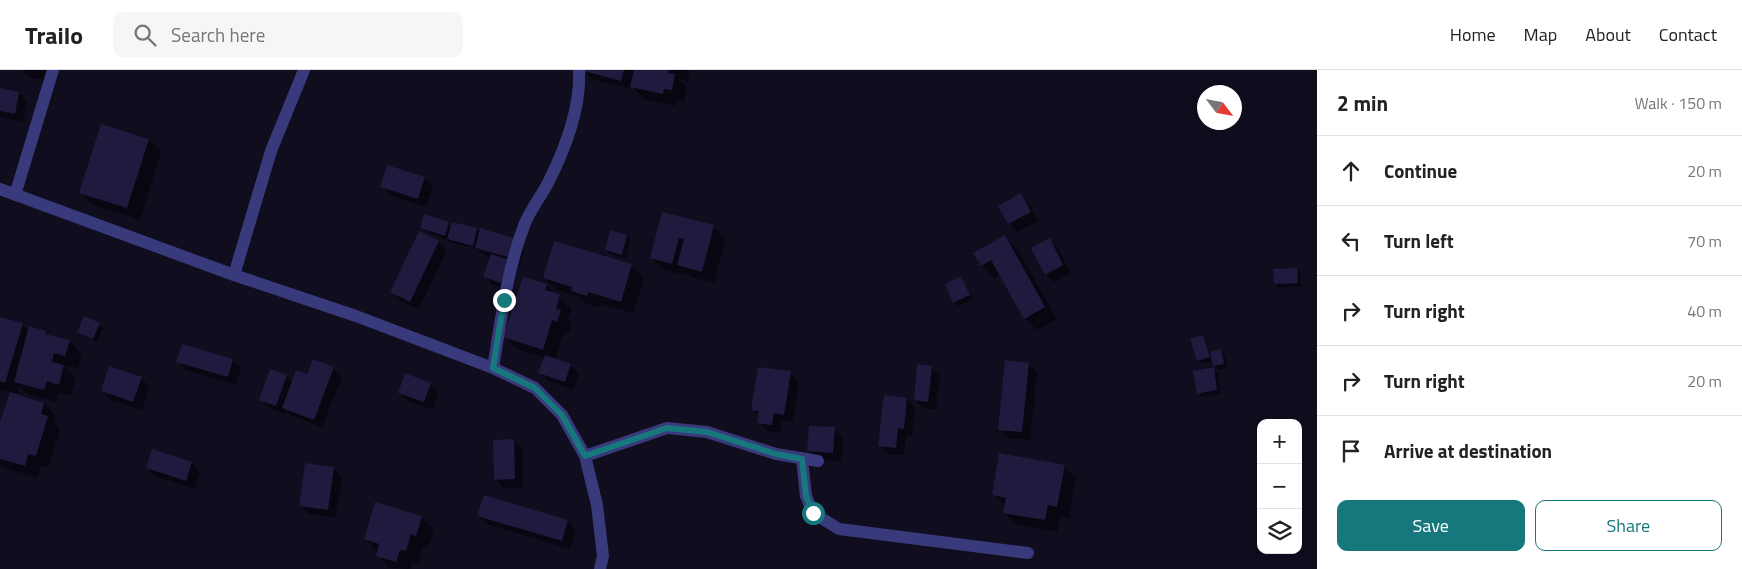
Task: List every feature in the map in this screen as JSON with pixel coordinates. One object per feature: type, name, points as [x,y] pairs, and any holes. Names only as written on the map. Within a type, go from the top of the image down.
[{"type":"street","points":[[15,195],[52,70]]},
{"type":"street","points":[[234,275],[271,152],[304,70]]},
{"type":"street","points":[[493,368],[504,300],[517,246],[526,221],[547,184],[566,143],[576,107],[578,70]]},
{"type":"street","points":[[0,189],[145,240],[234,275],[356,316],[493,368],[535,388],[562,415],[585,456],[597,505],[603,556],[600,569]]},
{"type":"street","points":[[585,456],[667,428],[707,432],[776,454],[818,461]]},
{"type":"street","points":[[802,459],[806,496],[813,513],[838,529],[1028,553]]},
{"type":"building","points":[[580,70],[624,70],[621,81]]},
{"type":"building","points":[[634,70],[669,70],[668,73],[675,74],[672,90],[664,89],[663,94],[630,87]]},
{"type":"building","points":[[0,88],[19,92],[15,114],[0,111]]},
{"type":"building","points":[[101,124],[149,139],[127,208],[79,193]]},
{"type":"building","points":[[387,165],[425,177],[418,199],[380,187]]},
{"type":"building","points":[[1021,193],[1031,212],[1008,224],[998,206]]},
{"type":"building","points":[[662,212],[714,225],[702,272],[677,265],[684,239],[679,238],[672,264],[650,258]]},
{"type":"building","points":[[424,214],[449,222],[445,236],[420,228]]},
{"type":"building","points":[[452,222],[477,228],[473,246],[447,239]]},
{"type":"building","points":[[480,228],[517,239],[511,258],[475,248]]},
{"type":"building","points":[[610,230],[627,235],[622,255],[605,250]]},
{"type":"building","points":[[419,231],[439,241],[410,302],[390,292]]},
{"type":"building","points":[[1005,235],[1045,307],[1024,319],[991,260],[981,266],[973,253]]},
{"type":"building","points":[[1050,238],[1063,265],[1045,275],[1031,248]]},
{"type":"building","points":[[554,241],[632,264],[621,302],[588,292],[587,296],[571,291],[572,287],[543,278]]},
{"type":"building","points":[[491,254],[510,260],[501,283],[483,277]]},
{"type":"building","points":[[1297,268],[1298,283],[1274,284],[1273,269]]},
{"type":"building","points":[[961,276],[970,295],[953,303],[945,284]]},
{"type":"building","points":[[523,277],[547,284],[545,290],[560,294],[556,309],[561,310],[557,322],[552,320],[543,350],[503,337]]},
{"type":"building","points":[[84,316],[100,323],[93,339],[77,332]]},
{"type":"building","points":[[0,317],[23,323],[5,383],[0,381]]},
{"type":"building","points":[[29,326],[46,331],[45,334],[70,340],[65,356],[54,353],[52,362],[64,365],[59,385],[47,381],[44,390],[14,382]]},
{"type":"building","points":[[1203,335],[1210,357],[1197,361],[1190,339]]},
{"type":"building","points":[[182,344],[233,359],[228,377],[176,362]]},
{"type":"building","points":[[1221,349],[1224,364],[1213,366],[1210,352]]},
{"type":"building","points":[[545,355],[571,364],[565,382],[538,373]]},
{"type":"building","points":[[313,359],[334,367],[314,420],[282,408],[296,370],[307,374]]},
{"type":"building","points":[[1005,360],[1029,363],[1022,432],[998,430]]},
{"type":"building","points":[[917,364],[932,366],[928,402],[914,400]]},
{"type":"building","points":[[109,366],[142,377],[133,402],[101,391]]},
{"type":"building","points":[[758,367],[791,371],[784,415],[774,413],[772,425],[757,423],[759,411],[751,410]]},
{"type":"building","points":[[1214,367],[1217,390],[1197,394],[1193,371]]},
{"type":"building","points":[[270,369],[287,375],[276,406],[259,400]]},
{"type":"building","points":[[405,373],[431,383],[424,402],[398,393]]},
{"type":"building","points":[[10,392],[44,403],[41,414],[48,416],[36,456],[28,454],[25,466],[0,459],[0,422]]},
{"type":"building","points":[[884,395],[907,398],[904,429],[898,428],[896,448],[878,446]]},
{"type":"building","points":[[809,426],[835,427],[833,453],[807,451]]},
{"type":"building","points":[[514,439],[515,479],[494,480],[493,440]]},
{"type":"building","points":[[152,449],[192,462],[186,481],[146,468]]},
{"type":"building","points":[[999,453],[1065,465],[1057,507],[1048,505],[1045,520],[1003,513],[1006,498],[992,495]]},
{"type":"building","points":[[305,463],[334,467],[328,510],[299,506]]},
{"type":"building","points":[[484,495],[568,520],[562,541],[477,516]]},
{"type":"building","points":[[375,502],[422,516],[416,536],[411,534],[406,551],[400,550],[396,562],[376,556],[379,544],[364,539]]},
{"type":"route","points":[[504,300],[493,368],[535,388],[562,415],[585,456],[667,428],[707,432],[776,454],[802,459],[806,496],[813,513]]}]
